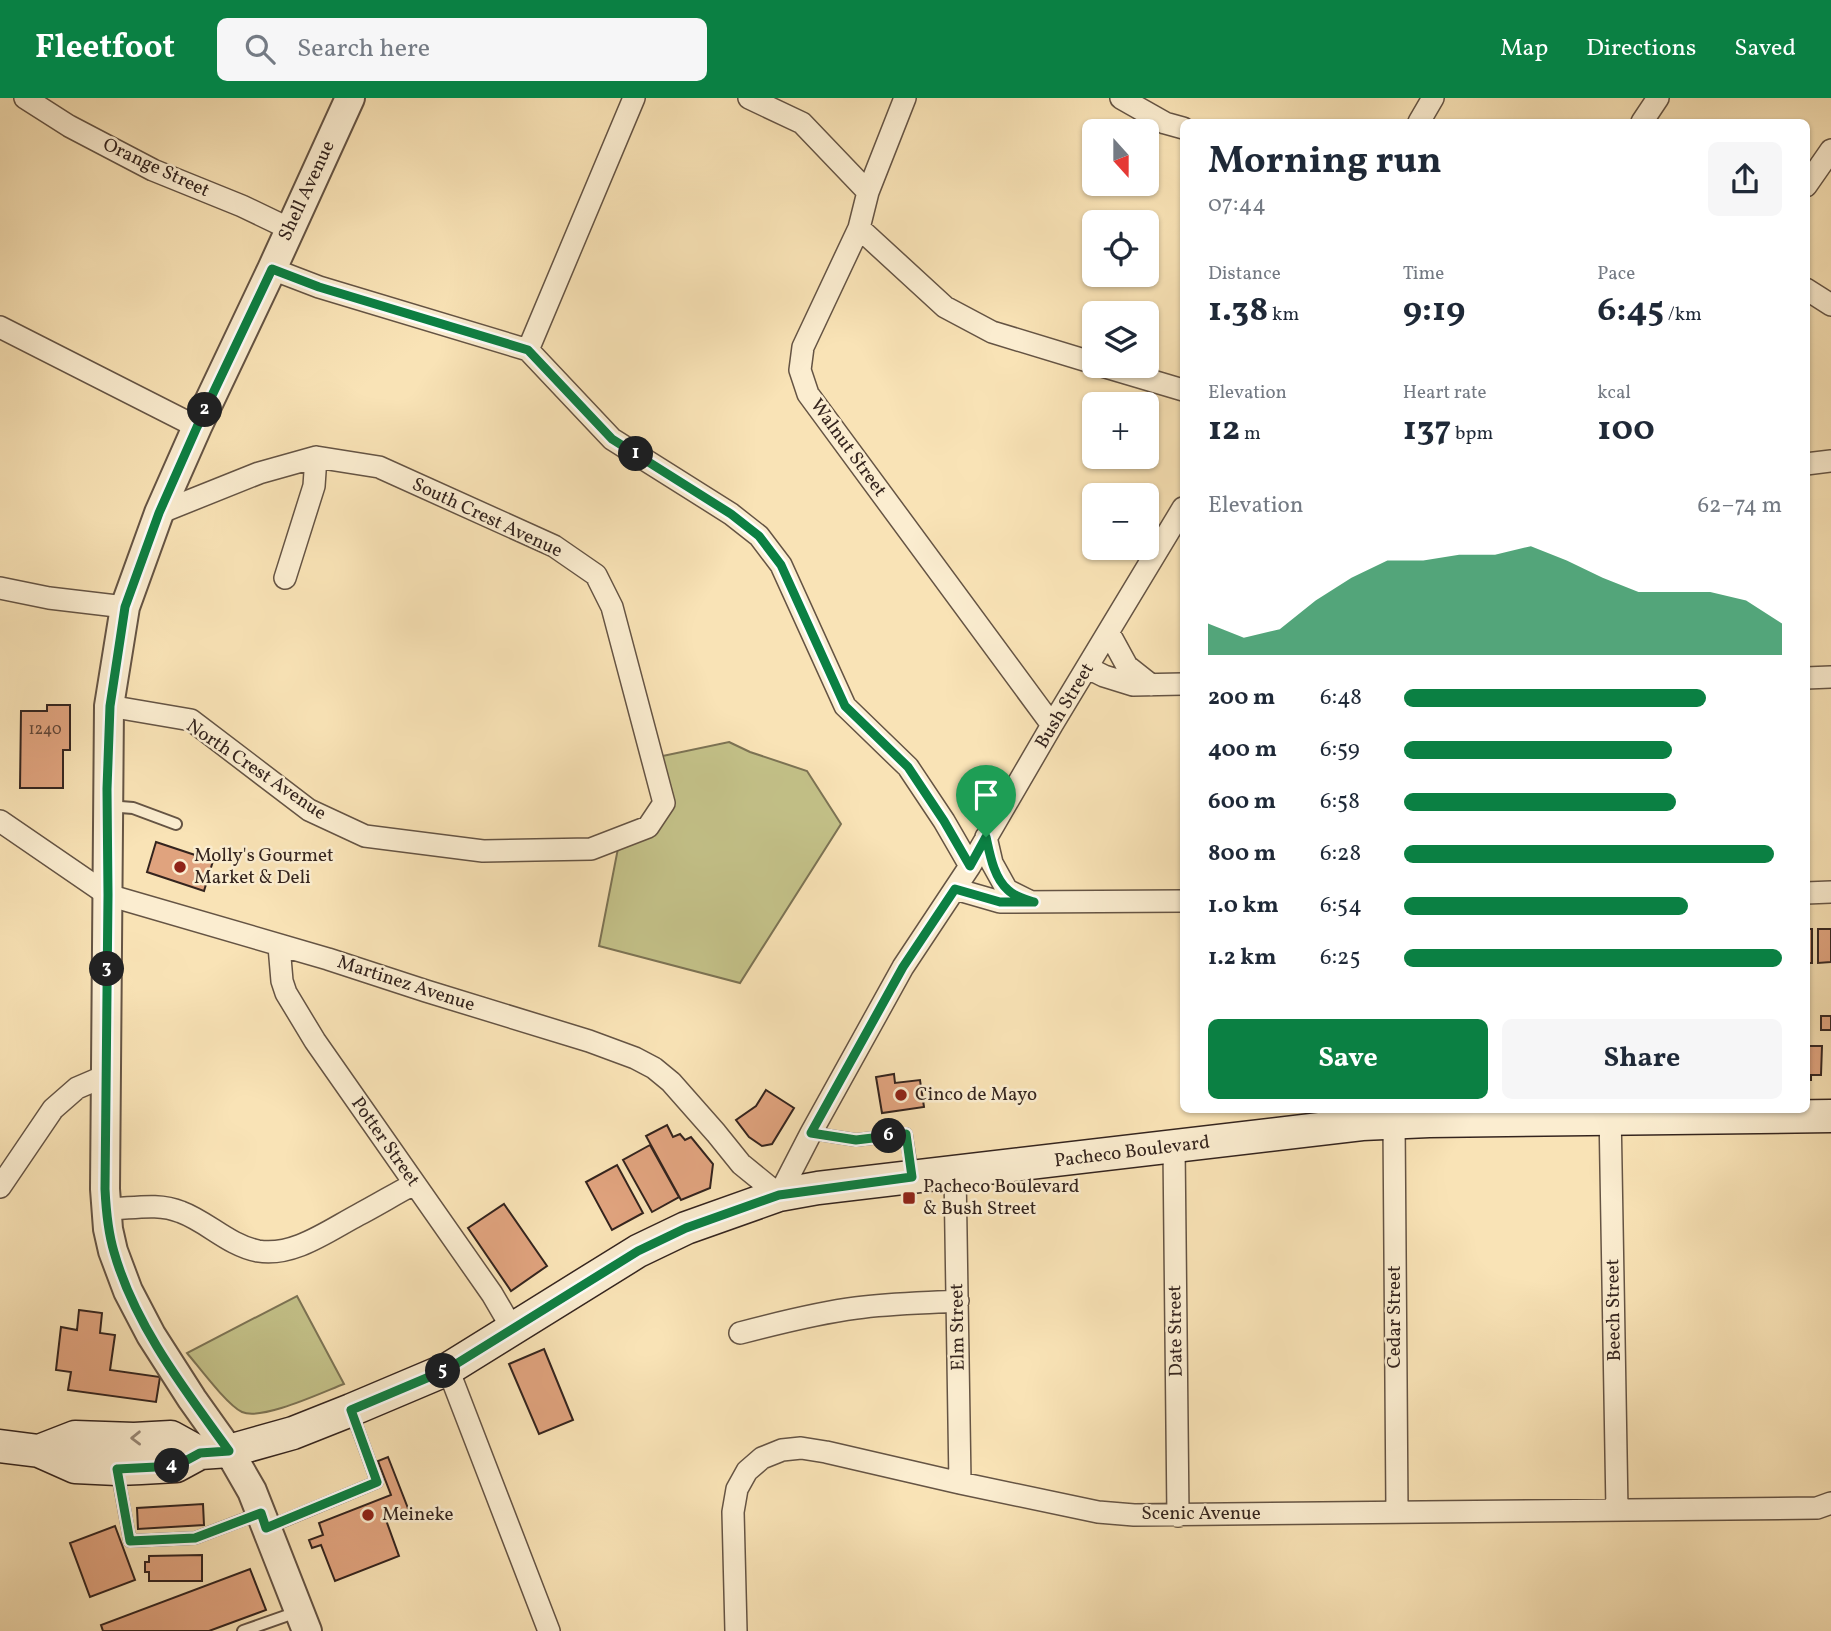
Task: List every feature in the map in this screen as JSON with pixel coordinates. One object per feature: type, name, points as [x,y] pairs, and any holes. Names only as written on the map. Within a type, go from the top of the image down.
[{"type":"main road","name":"Pacheco Boulevard","points":[[0,1446],[39,1451],[75,1467],[117,1469],[176,1466],[215,1452],[293,1433],[448,1369],[638,1251],[686,1228],[779,1195],[912,1177],[1394,1122],[1611,1114],[1831,1116]]},
{"type":"main road","name":"Pacheco Boulevard","points":[[39,1451],[75,1437],[171,1437],[215,1452]]},
{"type":"street","name":"Orange Street","points":[[26,98],[69,126],[153,170],[242,206],[290,229]]},
{"type":"street","name":"Shell Avenue","points":[[303,1621],[252,1491],[215,1452],[192,1399],[137,1310],[113,1251],[106,1209],[105,1076],[110,706],[125,607],[159,513],[350,98]]},
{"type":"street","points":[[528,350],[634,98]]},
{"type":"street","points":[[749,98],[802,123],[868,192]]},
{"type":"street","name":"Walnut Street","points":[[905,98],[868,192],[859,228],[803,347],[800,370],[808,394],[1052,725]]},
{"type":"street","points":[[1121,98],[1165,123],[1180,127]]},
{"type":"street","points":[[1421,119],[1433,98]]},
{"type":"street","points":[[1644,119],[1658,98]]},
{"type":"street","points":[[1810,180],[1831,150]]},
{"type":"street","points":[[859,228],[945,307],[992,332],[1082,359]]},
{"type":"street","points":[[272,269],[319,287],[528,350],[612,439],[731,514],[759,536],[781,565],[845,706],[908,767],[970,866]]},
{"type":"street","points":[[1810,292],[1831,305]]},
{"type":"street","points":[[0,327],[197,427]]},
{"type":"street","points":[[1142,378],[1180,389]]},
{"type":"street","points":[[285,578],[314,486],[316,457]]},
{"type":"street","name":"South Crest Avenue","points":[[159,513],[259,473],[316,457],[379,467],[554,546],[596,575],[612,607],[664,803],[648,827]]},
{"type":"street","points":[[1810,464],[1831,461]]},
{"type":"street","name":"Bush Street","points":[[779,1195],[903,967],[970,866],[1180,513]]},
{"type":"street","points":[[0,588],[49,598],[125,607]]},
{"type":"street","points":[[1109,633],[1127,666],[1151,685]]},
{"type":"street","points":[[1088,668],[1133,685],[1180,684]]},
{"type":"street","points":[[1810,678],[1831,677]]},
{"type":"street","name":"North Crest Avenue","points":[[110,706],[191,720],[309,810],[365,836],[483,851],[591,849],[648,827]]},
{"type":"street","name":"Martinez Avenue","points":[[0,821],[108,895],[328,959],[635,1058],[654,1068],[671,1082],[741,1164],[779,1195]]},
{"type":"street","points":[[986,837],[992,863],[1007,890],[1034,902]]},
{"type":"street","points":[[955,889],[1000,902],[1180,901]]},
{"type":"street","points":[[1810,893],[1831,892]]},
{"type":"street","name":"Potter Street","points":[[279,946],[282,981],[290,1003],[492,1294],[513,1329]]},
{"type":"street","points":[[0,1187],[53,1109],[76,1088],[105,1076]]},
{"type":"street","name":"Beech Street","points":[[1611,1114],[1617,1510]]},
{"type":"street","name":"Cedar Street","points":[[1394,1122],[1397,1511]]},
{"type":"street","name":"Date Street","points":[[1174,1146],[1178,1516]]},
{"type":"street","name":"Elm Street","points":[[955,1172],[960,1483]]},
{"type":"street","points":[[106,1209],[164,1207],[196,1219],[235,1243],[258,1251],[278,1251],[320,1236],[414,1184]]},
{"type":"street","points":[[740,1334],[853,1308],[958,1301]]},
{"type":"street","points":[[448,1369],[549,1631]]},
{"type":"street","name":"Scenic Avenue","points":[[736,1631],[733,1512],[737,1489],[747,1471],[762,1458],[782,1450],[801,1448],[826,1452],[1098,1512],[1178,1516],[1397,1511],[1817,1508],[1831,1503]]},
{"type":"lane","points":[[108,806],[133,808],[176,824]]},
{"type":"lane","points":[[811,1133],[856,1140],[906,1134],[912,1177]]},
{"type":"lane","points":[[117,1469],[130,1541],[195,1538],[264,1520],[377,1482],[351,1410]]},
{"type":"lane","points":[[243,1631],[303,1621]]},
{"type":"shaded area","points":[[729,742],[807,771],[841,824],[740,983],[599,946],[620,838],[664,803],[653,758]]},
{"type":"shaded area","points":[[297,1296],[344,1384],[278,1409],[251,1414],[242,1412],[221,1394],[187,1353]]},
{"type":"building","points":[[47,705],[70,705],[70,750],[63,750],[63,788],[20,788],[21,711],[47,711]]},
{"type":"building","name":"Molly's Gourmet Market & Deli","points":[[156,842],[213,861],[204,891],[147,872]]},
{"type":"building","points":[[1810,929],[1812,929],[1810,963]]},
{"type":"building","points":[[1818,929],[1831,929],[1831,962],[1818,963]]},
{"type":"building","points":[[1821,1016],[1831,1016],[1831,1030],[1821,1030]]},
{"type":"building","points":[[1810,1046],[1822,1046],[1821,1075],[1811,1075],[1811,1080]]},
{"type":"building","name":"Cinco de Mayo","points":[[894,1074],[895,1083],[920,1080],[924,1107],[882,1113],[876,1077]]},
{"type":"building","points":[[766,1090],[794,1108],[772,1144],[762,1146],[749,1137],[736,1120],[756,1106]]},
{"type":"building","points":[[667,1125],[673,1137],[680,1134],[685,1140],[691,1137],[713,1164],[710,1188],[681,1200],[646,1136]]},
{"type":"building","points":[[650,1145],[679,1197],[652,1212],[623,1160]]},
{"type":"building","points":[[617,1165],[643,1213],[612,1230],[586,1182]]},
{"type":"building","points":[[504,1204],[547,1266],[511,1291],[468,1228]]},
{"type":"building","points":[[79,1310],[102,1313],[100,1333],[115,1335],[110,1370],[160,1377],[156,1402],[68,1390],[71,1372],[56,1370],[61,1327],[77,1330]]},
{"type":"building","points":[[544,1349],[573,1420],[539,1434],[509,1364]]},
{"type":"building","name":"Meineke","points":[[388,1457],[409,1511],[386,1520],[399,1556],[335,1581],[321,1545],[312,1548],[309,1540],[323,1535],[319,1523],[391,1495],[378,1461]]},
{"type":"building","points":[[203,1504],[204,1525],[138,1529],[137,1508]]},
{"type":"building","points":[[115,1526],[135,1580],[90,1597],[70,1543]]},
{"type":"building","points":[[202,1555],[202,1581],[149,1581],[149,1572],[145,1572],[145,1562],[149,1562],[149,1556]]},
{"type":"building","points":[[250,1569],[266,1610],[209,1631],[103,1631],[101,1625]]},
{"type":"place","name":"Molly's Gourmet Market & Deli","points":[[180,867]]},
{"type":"place","name":"Cinco de Mayo","points":[[901,1095]]},
{"type":"place","name":"Pacheco Boulevard & Bush Street","points":[[909,1198]]},
{"type":"place","name":"Meineke","points":[[368,1515]]},
{"type":"route","points":[[272,269],[319,287],[528,350],[612,439],[731,514],[759,536],[781,565],[845,706],[908,767],[970,866],[986,837],[992,863],[1007,890],[1034,902],[1000,902],[955,889],[903,967],[811,1133],[856,1140],[906,1134],[912,1177],[779,1195],[686,1228],[638,1251],[448,1369],[351,1410],[377,1482],[266,1528],[261,1513],[195,1538],[130,1541],[117,1469],[176,1466],[200,1453],[229,1451],[192,1399],[137,1310],[120,1272],[108,1229],[105,1189],[105,1076],[110,706],[125,607],[159,513],[272,269]]}]
